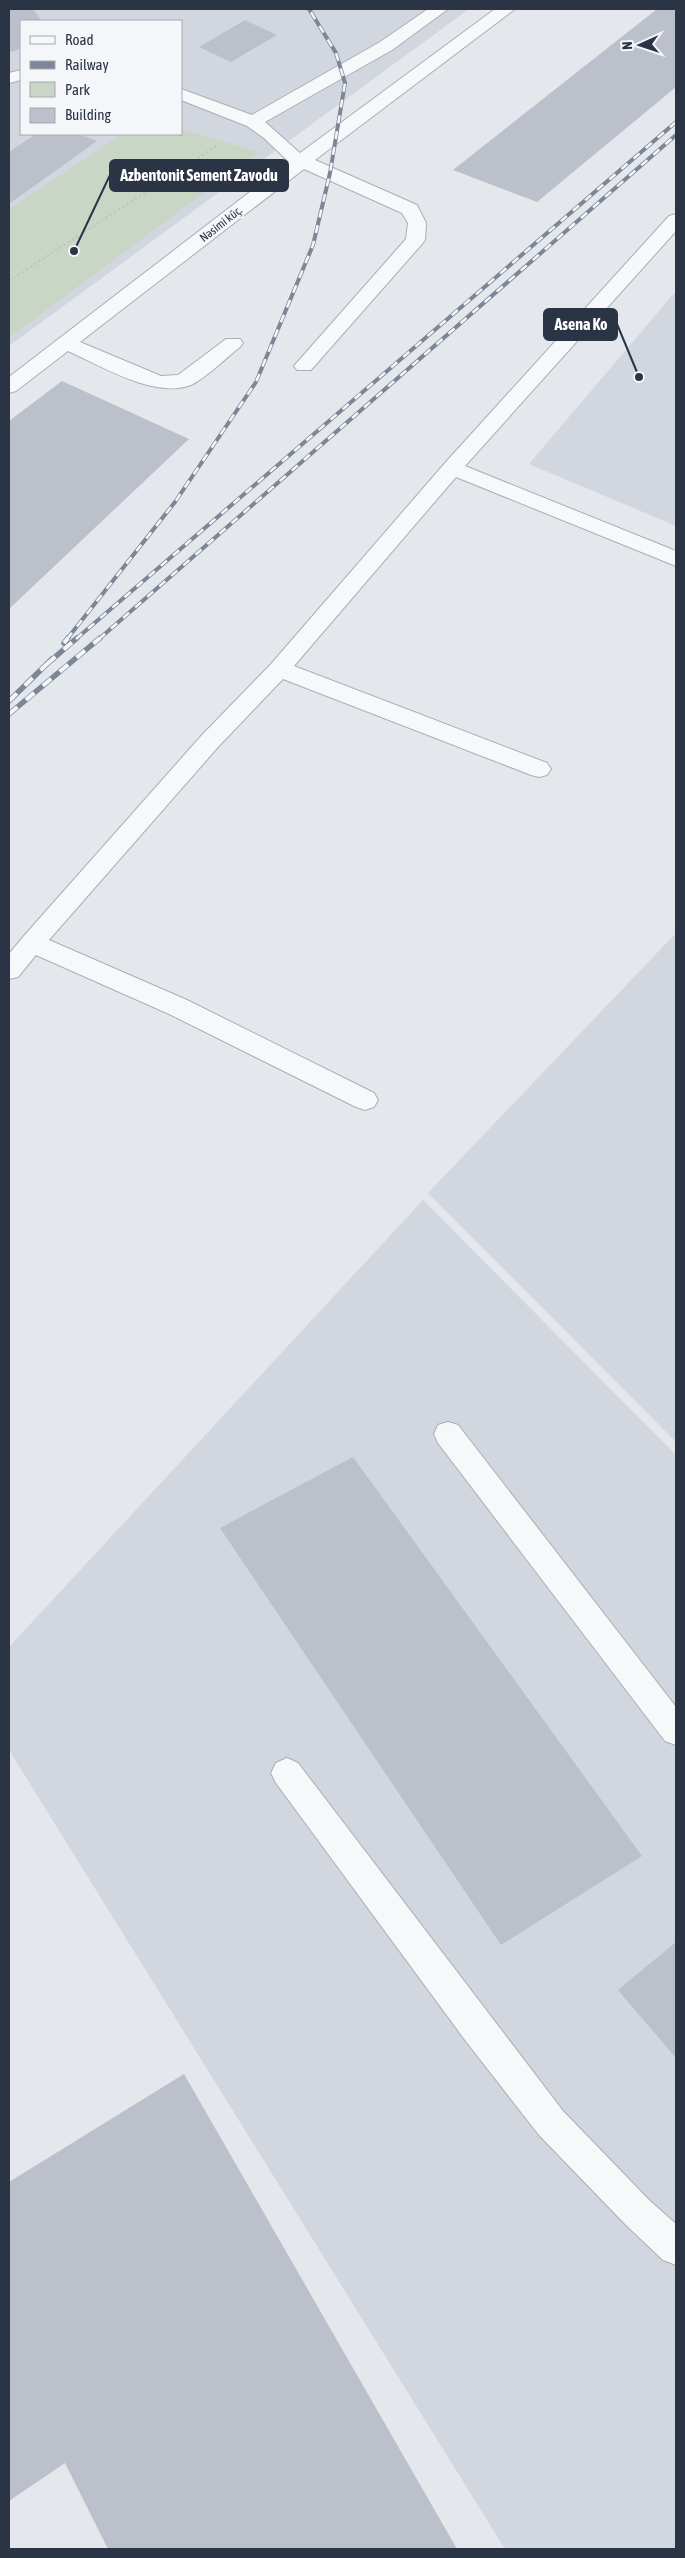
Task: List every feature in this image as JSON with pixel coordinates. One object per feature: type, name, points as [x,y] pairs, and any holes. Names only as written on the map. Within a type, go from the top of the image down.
[{"type":"street","points":[[252,122],[386,46],[439,9]]},
{"type":"street","name":"Nəsimi küç.","points":[[9,386],[302,161],[506,9]]},
{"type":"street","points":[[182,94],[252,122],[270,134],[292,156],[410,210],[417,223],[414,240],[304,366]]},
{"type":"street","points":[[9,970],[210,741],[279,669],[452,468],[676,220]]},
{"type":"street","points":[[65,343],[157,382],[170,383],[185,380],[233,343]]},
{"type":"street","points":[[452,468],[676,559]]},
{"type":"street","points":[[279,669],[538,769]]},
{"type":"street","points":[[32,943],[178,1008],[365,1100]]},
{"type":"street","points":[[448,1434],[676,1731]]},
{"type":"street","points":[[287,1773],[477,2028],[552,2123],[638,2213],[676,2247]]},
{"type":"path","points":[[9,281],[252,122]]},
{"type":"shaded area","points":[[9,9],[469,9],[9,346]]},
{"type":"shaded area","points":[[676,291],[676,526],[529,464]]},
{"type":"shaded area","points":[[676,933],[676,1442],[428,1193]]},
{"type":"shaded area","points":[[423,1200],[676,1455],[676,2549],[505,2549],[9,1750],[9,1647]]},
{"type":"green space","points":[[182,129],[259,152],[9,338],[9,209],[121,135],[182,135]]},
{"type":"building","points":[[9,9],[33,9],[41,20],[20,20],[20,49],[9,52]]},
{"type":"building","points":[[657,9],[676,9],[676,87],[537,202],[453,170]]},
{"type":"building","points":[[245,20],[277,35],[231,62],[199,47]]},
{"type":"building","points":[[34,135],[81,135],[97,141],[9,204],[9,152]]},
{"type":"building","points":[[62,381],[189,439],[9,609],[9,421]]},
{"type":"building","points":[[353,1457],[642,1856],[501,1945],[220,1528]]},
{"type":"building","points":[[676,1942],[676,2058],[618,1990]]},
{"type":"building","points":[[184,2074],[457,2549],[108,2549],[65,2463],[9,2501],[9,2182]]},
{"type":"railway","points":[[67,639],[175,502],[256,382],[313,245],[330,173],[345,83],[336,53],[309,9]]},
{"type":"railway","points":[[76,639],[676,122]]},
{"type":"railway","points":[[99,639],[676,135]]},
{"type":"railway","points":[[64,643],[68,638]]},
{"type":"railway","points":[[47,664],[77,638]]},
{"type":"railway","points":[[9,714],[100,638]]},
{"type":"railway","points":[[9,701],[52,659]]},
{"type":"place","name":"Azbentonit Sement Zavodu","points":[[74,251]]},
{"type":"place","name":"Asena Ko","points":[[639,377]]}]
